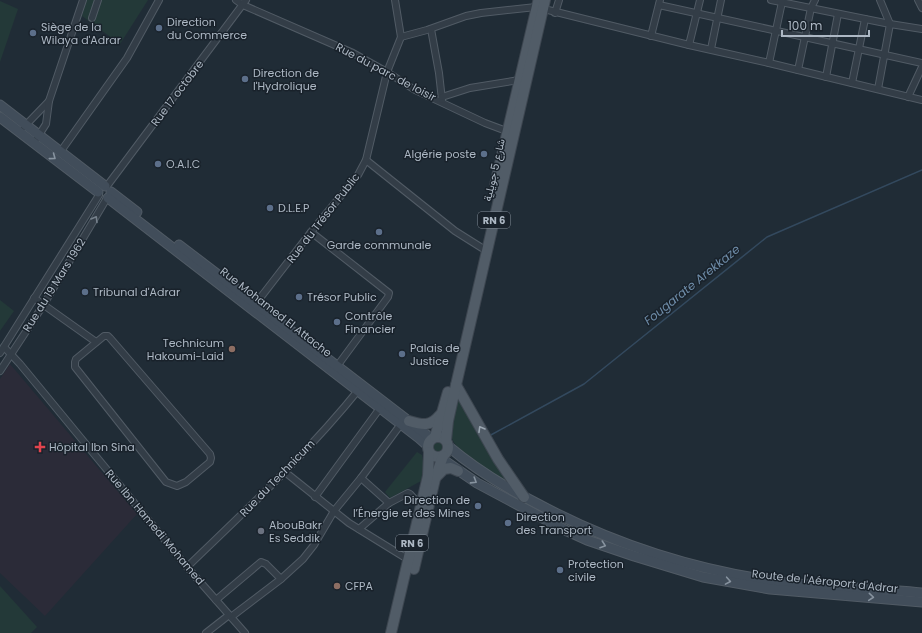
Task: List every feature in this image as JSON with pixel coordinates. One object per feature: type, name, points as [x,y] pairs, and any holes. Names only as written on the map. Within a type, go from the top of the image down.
[{"type":"main road","name":"شارع 5 جويلية","points":[[447,443],[447,424],[456,385],[482,248],[511,132],[519,80],[541,4]]},
{"type":"main road","name":"شارع 5 جويلية","points":[[435,450],[442,412],[476,283],[541,4]]},
{"type":"main road","name":"Rue Mohamed El Attache","points":[[0,105],[23,129],[405,422],[435,450]]},
{"type":"main road","name":"Rue Mohamed El Attache","points":[[0,117],[23,129]]},
{"type":"main road","name":"Rue Mohamed El Attache","points":[[36,139],[61,151],[81,173]]},
{"type":"main road","points":[[456,385],[522,502]]},
{"type":"main road","name":"Rue Mohamed El Attache","points":[[360,388],[380,408],[405,422]]},
{"type":"main road","points":[[405,422],[430,424],[436,420],[442,412]]},
{"type":"main road","points":[[441,437],[447,443],[447,452],[435,450],[441,437]]},
{"type":"main road","name":"Route de l'Aéroport d'Adrar","points":[[447,443],[480,471],[550,523],[587,540],[703,577],[770,589],[922,602]]},
{"type":"main road","name":"Route de l'Aéroport d'Adrar","points":[[435,450],[458,470],[522,502],[555,513],[605,536],[638,549],[691,565],[720,572],[801,584],[922,593]]},
{"type":"main road","name":"RN 6","points":[[398,633],[435,479],[435,450]]},
{"type":"main road","name":"RN 6","points":[[391,633],[435,450]]},
{"type":"main road","points":[[435,479],[444,469],[451,468],[458,470]]},
{"type":"main road","points":[[550,523],[555,513]]},
{"type":"street","points":[[36,139],[46,124],[49,101],[83,0]]},
{"type":"street","points":[[92,18],[98,0]]},
{"type":"street","points":[[61,151],[127,58],[159,0]]},
{"type":"street","name":"Rue du parc de loisir","points":[[236,0],[244,2],[353,53],[415,90],[442,100],[511,132]]},
{"type":"street","points":[[394,0],[400,37],[431,29],[473,14],[541,4],[555,13],[922,100]]},
{"type":"street","points":[[555,13],[559,0]]},
{"type":"street","points":[[689,45],[700,0]]},
{"type":"street","points":[[710,49],[721,0]]},
{"type":"street","points":[[771,0],[922,29]]},
{"type":"street","points":[[798,70],[811,8],[815,0]]},
{"type":"street","points":[[878,89],[890,24],[880,0]]},
{"type":"street","points":[[918,0],[922,8]]},
{"type":"street","name":"Rue 17 octobre","points":[[105,192],[244,2]]},
{"type":"street","points":[[651,36],[660,2],[696,14],[922,63]]},
{"type":"street","points":[[769,63],[782,2]]},
{"type":"street","points":[[826,77],[838,14]]},
{"type":"street","points":[[852,83],[865,19]]},
{"type":"street","points":[[431,29],[442,100],[470,88],[519,80]]},
{"type":"street","name":"Rue du Trésor Public","points":[[254,306],[311,232],[358,175],[366,160],[387,72],[400,37]]},
{"type":"street","points":[[908,96],[922,67]]},
{"type":"street","points":[[23,129],[49,101]]},
{"type":"street","points":[[366,160],[455,231],[482,248]]},
{"type":"street","name":"Rue du 19 Mars 1962","points":[[2,350],[46,279],[105,192]]},
{"type":"street","name":"Rue du 19 Mars 1962","points":[[0,371],[44,304],[105,192]]},
{"type":"street","points":[[311,232],[389,293],[388,297],[335,369]]},
{"type":"street","points":[[46,279],[55,285]]},
{"type":"street","points":[[34,298],[96,342]]},
{"type":"street","points":[[104,336],[108,336],[210,454],[210,462],[186,482],[177,486],[166,482],[75,367],[76,359],[96,342],[104,336]]},
{"type":"street","name":"Rue Ibn Hamedi Mohamed","points":[[2,350],[11,354],[188,567],[245,633]]},
{"type":"street","name":"Rue du Technicum","points":[[188,567],[304,452],[360,388]]},
{"type":"street","points":[[315,497],[380,408]]},
{"type":"street","points":[[206,633],[281,579],[303,559],[314,545],[334,511],[405,422]]},
{"type":"street","points":[[284,472],[359,529],[409,560]]},
{"type":"street","points":[[361,478],[389,503]]},
{"type":"street","points":[[359,529],[389,503],[409,493],[421,506]]},
{"type":"street","points":[[216,600],[261,562],[266,564],[281,579]]},
{"type":"shaded area","name":"Hôpital Ibn Sina","points":[[10,364],[137,514],[45,616],[0,573],[0,379]]},
{"type":"green space","points":[[86,0],[148,0],[120,44],[82,16]]},
{"type":"green space","points":[[0,1],[18,9],[0,62]]},
{"type":"green space","points":[[0,300],[14,311],[0,331]]},
{"type":"green space","points":[[457,392],[478,436],[518,491],[470,458],[455,444],[452,438],[452,426]]},
{"type":"green space","points":[[438,441],[442,443],[444,447],[442,451],[438,453],[434,451],[432,447],[434,443]]},
{"type":"green space","points":[[417,452],[422,455],[424,468],[421,481],[390,498],[385,492]]},
{"type":"green space","points":[[0,586],[37,627],[31,633],[0,633]]},
{"type":"waterway","name":"Fougarate Arekkaze","points":[[489,436],[584,384],[767,237],[922,170]]},
{"type":"place","name":"Direction du Commerce","points":[[159,28]]},
{"type":"place","name":"Siège de la Wilaya d'Adrar","points":[[33,33]]},
{"type":"place","name":"Direction de l'Hydrolique","points":[[245,79]]},
{"type":"place","name":"Algérie poste","points":[[484,154]]},
{"type":"place","name":"O.A.I.C","points":[[158,164]]},
{"type":"place","name":"D.L.E.P","points":[[270,208]]},
{"type":"place","name":"Garde communale","points":[[379,232]]},
{"type":"place","name":"Tribunal d'Adrar","points":[[85,292]]},
{"type":"place","name":"Trésor Public","points":[[299,297]]},
{"type":"place","name":"Contrôle Financier","points":[[337,322]]},
{"type":"place","name":"Technicum Hakoumi-Laid","points":[[232,349]]},
{"type":"place","name":"Palais de Justice","points":[[402,354]]},
{"type":"place","name":"Hôpital Ibn Sina","points":[[40,447]]},
{"type":"place","name":"Direction de l’Énergie et des Mines","points":[[478,506]]},
{"type":"place","name":"Direction des Transport","points":[[508,523]]},
{"type":"place","name":"AbouBakr Es Seddik","points":[[261,531]]},
{"type":"place","name":"Protection civile","points":[[560,570]]},
{"type":"place","name":"CFPA","points":[[337,586]]}]
